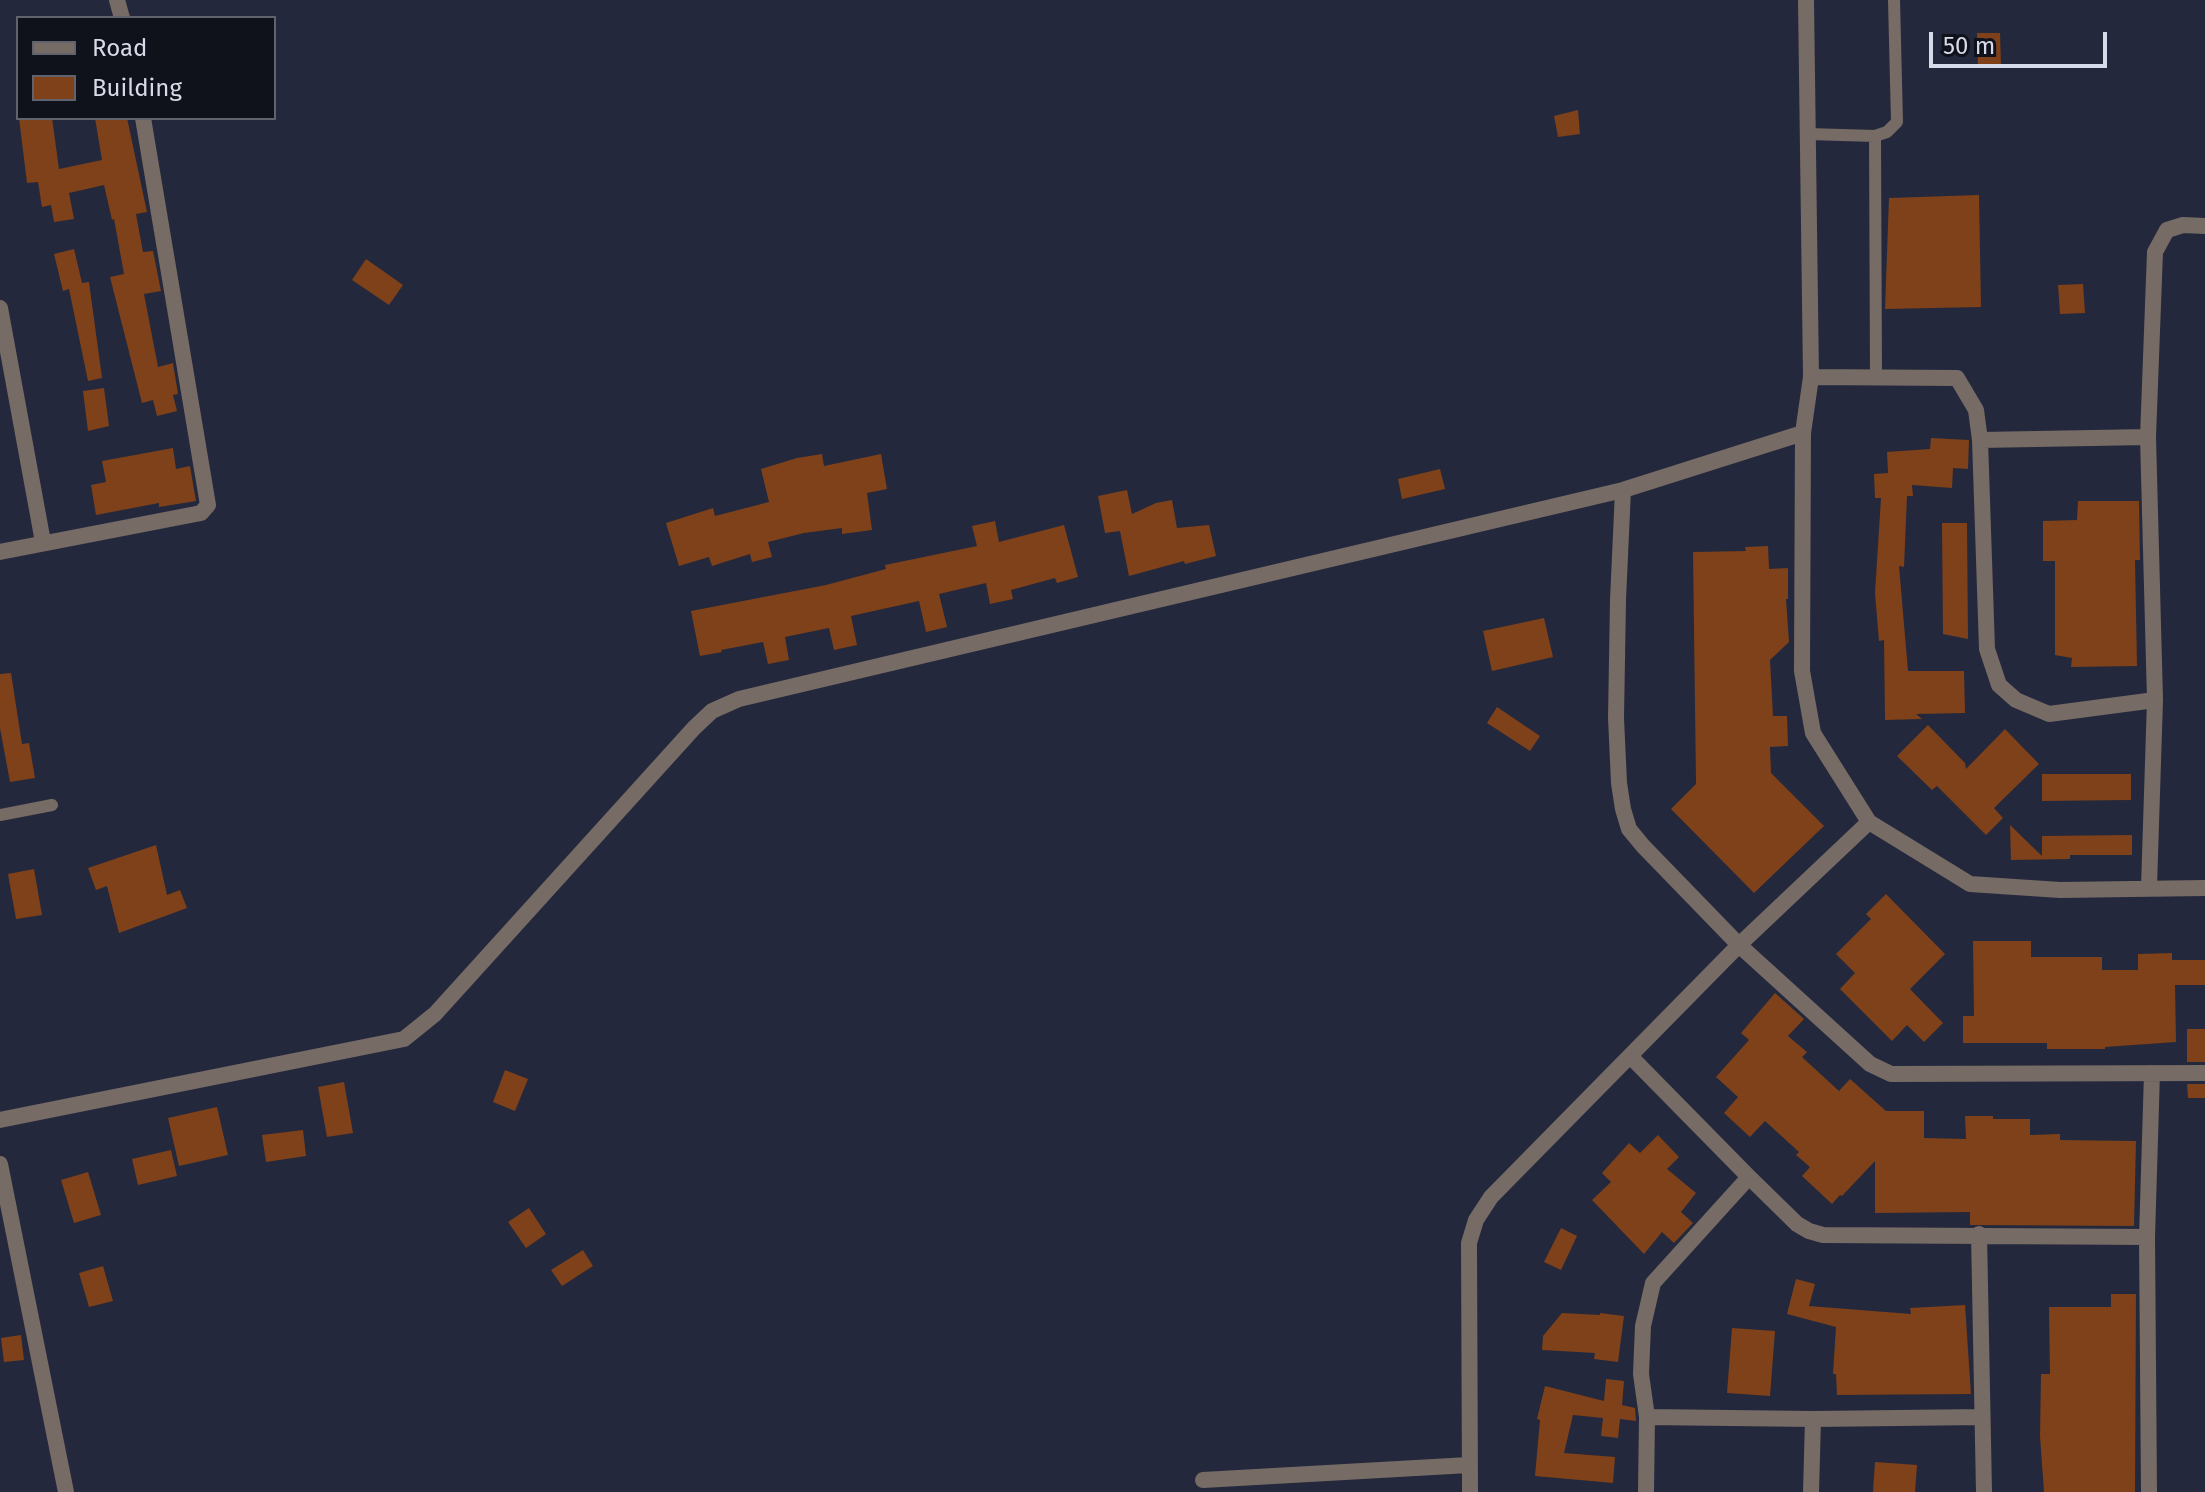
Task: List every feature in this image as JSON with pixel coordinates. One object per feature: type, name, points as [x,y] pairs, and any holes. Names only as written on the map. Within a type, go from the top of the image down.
[{"type":"street","points":[[1806,0],[1811,377],[1803,433],[1802,671],[1813,733],[1869,822],[1970,884],[2060,890],[2205,888]]},
{"type":"street","points":[[0,552],[201,513],[208,505],[143,120]]},
{"type":"street","points":[[2149,887],[2155,700],[2148,437],[2155,252],[2167,230],[2183,225],[2205,226]]},
{"type":"street","points":[[0,308],[43,542]]},
{"type":"street","points":[[1811,377],[1957,378],[1976,410],[1980,440],[1987,649],[1999,685],[2016,700],[2049,714],[2155,700]]},
{"type":"street","points":[[0,1120],[404,1039],[435,1014],[694,728],[712,711],[739,699],[1623,490],[1803,433]]},
{"type":"street","points":[[1980,440],[2148,437]]},
{"type":"street","points":[[1623,490],[1616,718],[1623,809],[1629,829],[1643,846],[1739,945],[1870,1064],[1891,1074],[2205,1073]]},
{"type":"street","points":[[1470,1492],[1469,1243],[1476,1220],[1491,1197],[1739,945],[1869,822]]},
{"type":"street","points":[[1630,1056],[1797,1224],[1809,1231],[1823,1235],[2147,1237]]},
{"type":"street","points":[[2149,1492],[2147,1237],[2152,1073]]},
{"type":"street","points":[[0,1164],[66,1492]]},
{"type":"street","points":[[1646,1492],[1647,1417],[1641,1374],[1643,1326],[1653,1283],[1749,1177]]},
{"type":"street","points":[[1979,1234],[1984,1492]]},
{"type":"street","points":[[1647,1417],[1982,1417]]},
{"type":"street","points":[[1811,1492],[1813,1419]]},
{"type":"street","points":[[1203,1480],[1469,1465]]},
{"type":"lane","points":[[1808,134],[1875,136],[1887,132],[1897,122],[1894,0]]},
{"type":"lane","points":[[1875,136],[1876,377]]},
{"type":"lane","points":[[0,815],[52,805]]},
{"type":"building","points":[[1977,33],[2000,33],[2001,66],[1978,67]]},
{"type":"building","points":[[1578,110],[1580,134],[1558,137],[1554,116]]},
{"type":"building","points":[[19,120],[52,120],[59,169],[102,160],[95,120],[127,120],[147,212],[136,214],[143,252],[153,251],[161,291],[144,294],[158,367],[173,363],[178,394],[173,395],[177,411],[157,416],[153,400],[142,403],[110,277],[124,274],[104,185],[69,193],[74,219],[54,222],[51,205],[42,207],[38,182],[27,183]]},
{"type":"building","points":[[1979,195],[1981,307],[1885,309],[1889,198]]},
{"type":"building","points":[[74,249],[82,283],[89,282],[102,378],[88,381],[69,289],[63,291],[54,254]]},
{"type":"building","points":[[366,259],[403,285],[389,305],[352,280]]},
{"type":"building","points":[[2083,284],[2085,313],[2060,314],[2058,285]]},
{"type":"building","points":[[104,388],[109,426],[88,431],[83,391]]},
{"type":"building","points":[[1931,438],[1969,440],[1968,469],[1953,468],[1952,488],[1912,485],[1913,496],[1907,496],[1904,567],[1899,566],[1908,671],[1964,671],[1965,713],[1916,714],[1922,719],[1885,720],[1884,640],[1879,641],[1875,593],[1881,498],[1875,498],[1874,474],[1888,473],[1887,452],[1930,449]]},
{"type":"building","points":[[173,448],[176,469],[190,466],[196,501],[159,507],[159,503],[96,515],[91,485],[106,482],[102,461]]},
{"type":"building","points":[[822,454],[824,466],[881,454],[887,489],[867,493],[872,530],[842,534],[842,528],[804,533],[768,542],[772,557],[752,562],[750,554],[712,566],[709,557],[679,566],[666,523],[713,508],[715,516],[769,502],[761,469]]},
{"type":"building","points":[[1440,469],[1445,489],[1402,499],[1398,479]]},
{"type":"building","points":[[1127,490],[1132,514],[1156,503],[1172,500],[1177,528],[1209,525],[1216,556],[1129,576],[1120,531],[1105,533],[1098,496]]},
{"type":"building","points":[[2078,501],[2139,501],[2140,560],[2135,560],[2137,666],[2071,667],[2072,658],[2055,655],[2055,561],[2043,561],[2043,521],[2077,520]]},
{"type":"building","points":[[995,521],[999,542],[1064,525],[1078,577],[1057,583],[1055,578],[1011,590],[1013,599],[990,604],[986,583],[939,594],[947,627],[926,632],[919,601],[851,616],[857,645],[834,650],[829,628],[785,637],[789,660],[768,664],[763,642],[700,656],[691,611],[826,585],[886,569],[885,565],[977,546],[972,526]]},
{"type":"building","points":[[1942,523],[1967,523],[1968,639],[1943,634]]},
{"type":"building","points":[[1768,546],[1769,569],[1788,568],[1786,599],[1789,642],[1770,660],[1773,716],[1787,716],[1788,746],[1770,747],[1771,773],[1824,826],[1754,893],[1671,809],[1696,784],[1693,552],[1746,551],[1745,547]]},
{"type":"building","points":[[1544,618],[1553,657],[1492,671],[1483,631]]},
{"type":"building","points":[[11,673],[22,744],[29,743],[35,778],[10,782],[0,728],[0,674]]},
{"type":"building","points":[[1497,707],[1540,736],[1530,751],[1487,723]]},
{"type":"building","points":[[1928,725],[1965,763],[1966,769],[2005,729],[2039,764],[1994,808],[2003,818],[1986,835],[1937,786],[1932,790],[1897,756]]},
{"type":"building","points":[[2042,774],[2131,774],[2131,800],[2042,801]]},
{"type":"building","points":[[2010,825],[2042,856],[2042,836],[2132,835],[2132,855],[2070,855],[2070,859],[2011,860]]},
{"type":"building","points":[[156,845],[167,895],[180,890],[187,908],[119,933],[107,886],[96,890],[88,868]]},
{"type":"building","points":[[34,869],[42,915],[16,919],[8,874]]},
{"type":"building","points":[[1886,894],[1945,954],[1910,989],[1943,1023],[1924,1042],[1907,1025],[1892,1041],[1840,989],[1855,973],[1836,954],[1871,919],[1866,914]]},
{"type":"building","points":[[1973,941],[2031,941],[2031,957],[2102,957],[2102,970],[2138,970],[2138,954],[2172,953],[2172,960],[2205,960],[2205,985],[2175,985],[2176,1042],[2105,1049],[2047,1049],[2047,1043],[1963,1043],[1963,1016],[1974,1016]]},
{"type":"building","points":[[1775,993],[1804,1019],[1788,1036],[1807,1052],[1802,1057],[1839,1091],[1850,1079],[1886,1111],[1924,1111],[1924,1138],[1966,1139],[1965,1116],[1993,1116],[1993,1119],[2030,1119],[2030,1135],[2060,1134],[2060,1140],[2136,1141],[2134,1226],[1970,1225],[1970,1212],[1875,1213],[1875,1161],[1832,1204],[1802,1176],[1810,1167],[1796,1155],[1799,1152],[1765,1121],[1750,1137],[1724,1113],[1738,1097],[1716,1077],[1749,1040],[1741,1033]]},
{"type":"building","points":[[2187,1029],[2205,1029],[2205,1062],[2187,1062]]},
{"type":"building","points":[[505,1070],[528,1079],[515,1111],[493,1102]]},
{"type":"building","points":[[344,1082],[353,1133],[327,1137],[318,1087]]},
{"type":"building","points":[[2187,1084],[2205,1084],[2205,1098],[2188,1098]]},
{"type":"building","points":[[217,1107],[228,1155],[179,1166],[168,1118]]},
{"type":"building","points":[[303,1130],[306,1156],[266,1162],[262,1135]]},
{"type":"building","points":[[1658,1135],[1679,1157],[1667,1169],[1696,1193],[1681,1212],[1693,1223],[1674,1243],[1662,1232],[1644,1254],[1592,1200],[1611,1182],[1602,1173],[1629,1143],[1640,1153]]},
{"type":"building","points":[[171,1150],[177,1176],[138,1185],[132,1159]]},
{"type":"building","points":[[88,1172],[101,1215],[74,1223],[61,1180]]},
{"type":"building","points":[[529,1208],[546,1234],[526,1248],[508,1222]]},
{"type":"building","points":[[1561,1228],[1577,1236],[1561,1270],[1544,1262]]},
{"type":"building","points":[[583,1250],[593,1266],[562,1286],[551,1270]]},
{"type":"building","points":[[103,1266],[113,1301],[89,1307],[79,1273]]},
{"type":"building","points":[[1796,1279],[1815,1284],[1809,1306],[1911,1314],[1910,1308],[1965,1305],[1971,1394],[1837,1395],[1836,1374],[1833,1374],[1836,1327],[1787,1314]]},
{"type":"building","points":[[2111,1294],[2136,1294],[2135,1492],[2044,1492],[2040,1436],[2041,1374],[2050,1374],[2049,1307],[2111,1307]]},
{"type":"building","points":[[1562,1313],[1624,1316],[1618,1362],[1594,1359],[1595,1353],[1542,1350],[1543,1336]]},
{"type":"building","points":[[1732,1328],[1775,1331],[1770,1396],[1727,1393]]},
{"type":"building","points":[[21,1335],[24,1360],[4,1362],[1,1338]]},
{"type":"building","points":[[1606,1379],[1624,1381],[1622,1405],[1635,1408],[1636,1421],[1620,1419],[1618,1438],[1601,1436],[1603,1418],[1573,1415],[1564,1453],[1615,1457],[1613,1483],[1535,1476],[1540,1420],[1537,1419],[1545,1386],[1604,1401]]},
{"type":"building","points":[[1875,1462],[1917,1465],[1915,1492],[1873,1492]]}]
